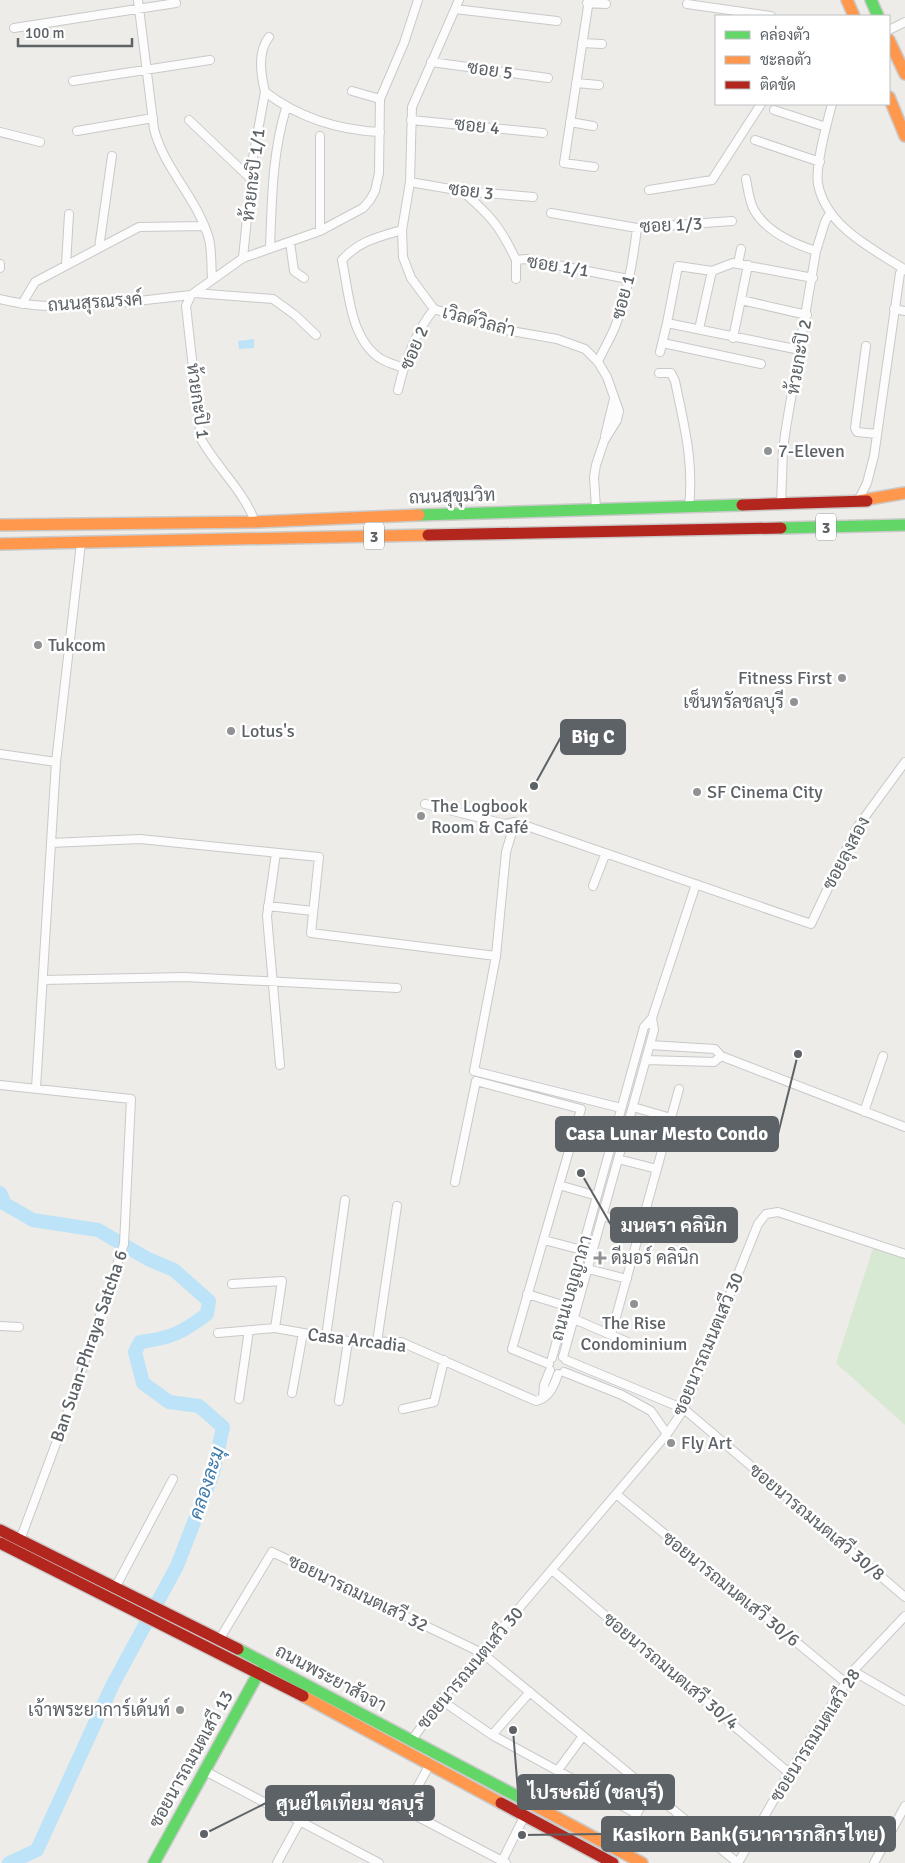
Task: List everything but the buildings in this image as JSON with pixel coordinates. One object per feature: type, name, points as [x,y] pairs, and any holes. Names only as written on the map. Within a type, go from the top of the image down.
[{"type":"main road","points":[[847,0],[854,15]]},
{"type":"main road","points":[[871,0],[878,15]]},
{"type":"main road","points":[[890,42],[905,74]]},
{"type":"main road","points":[[890,100],[905,136]]},
{"type":"main road","points":[[858,501],[905,493]]},
{"type":"main road","name":"ถนนสุขุมวิท","points":[[0,525],[254,522],[905,500]]},
{"type":"main road","points":[[629,508],[635,519],[630,530]]},
{"type":"main road","name":"3","points":[[0,544],[905,525]]},
{"type":"main road","name":"ถนนพระยาสัจจา","points":[[0,1530],[115,1588],[139,1606]]},
{"type":"main road","name":"ถนนพระยาสัจจา","points":[[0,1543],[157,1615],[613,1863]]},
{"type":"main road","name":"ถนนพระยาสัจจา","points":[[157,1615],[219,1640],[642,1863]]},
{"type":"main road","name":"ซอยนารถมนตเสวี 13","points":[[154,1863],[259,1672]]},
{"type":"street","points":[[192,294],[212,278],[243,258],[320,231],[363,208],[370,200],[375,191],[379,173],[380,99],[404,43],[418,0]]},
{"type":"street","name":"เวิลด์วิลล่า","points":[[459,0],[412,106],[410,182],[402,230],[403,257],[411,278],[434,309],[494,328],[557,339],[585,349],[598,362],[614,396],[594,477],[596,509]]},
{"type":"street","points":[[594,167],[564,163],[588,1],[606,4]]},
{"type":"street","points":[[14,28],[139,4],[176,3]]},
{"type":"street","points":[[139,4],[153,118],[159,148],[204,226],[209,241],[212,278]]},
{"type":"street","points":[[687,4],[764,15]]},
{"type":"street","points":[[455,9],[557,21]]},
{"type":"street","points":[[890,30],[905,22]]},
{"type":"street","name":"ห้วยกะปิ 1/1","points":[[243,258],[253,158],[265,92],[261,60],[263,44],[269,37]]},
{"type":"street","points":[[582,43],[602,44]]},
{"type":"street","points":[[73,81],[210,60]]},
{"type":"street","name":"ซอย 5","points":[[431,62],[548,78]]},
{"type":"street","points":[[576,82],[599,85]]},
{"type":"street","points":[[352,91],[380,99]]},
{"type":"street","points":[[265,92],[286,108],[344,128],[380,132]]},
{"type":"street","points":[[649,190],[712,180],[760,105]]},
{"type":"street","points":[[832,105],[826,127],[818,182],[830,213],[855,237],[904,269],[900,273],[894,309],[877,434],[866,483],[858,501]]},
{"type":"street","points":[[270,247],[274,156],[286,108]]},
{"type":"street","points":[[774,110],[826,127]]},
{"type":"street","points":[[78,130],[153,118]]},
{"type":"street","points":[[188,120],[251,180]]},
{"type":"street","name":"ซอย 4","points":[[411,120],[543,133]]},
{"type":"street","points":[[570,122],[593,126]]},
{"type":"street","points":[[0,132],[40,142]]},
{"type":"street","points":[[320,136],[320,231]]},
{"type":"street","points":[[755,140],[820,162]]},
{"type":"street","points":[[99,248],[112,156]]},
{"type":"street","points":[[746,179],[754,210],[765,223],[793,242],[816,251]]},
{"type":"street","name":"ซอย 3","points":[[410,182],[462,190],[533,197]]},
{"type":"street","name":"ซอย 1/1","points":[[462,190],[490,214],[505,236],[516,260],[526,259],[628,279]]},
{"type":"street","name":"ซอย 1/3","points":[[551,213],[637,228],[732,221]]},
{"type":"street","name":"ห้วยกะปิ 2","points":[[781,505],[783,449],[807,315],[816,251],[825,222],[830,213]]},
{"type":"street","points":[[66,265],[70,214]]},
{"type":"street","points":[[22,304],[35,282],[139,227],[204,226]]},
{"type":"street","name":"ซอย 1","points":[[598,362],[615,327],[628,279],[637,228]]},
{"type":"street","points":[[402,230],[365,241],[352,248],[342,260],[354,321],[363,340],[381,359],[404,368]]},
{"type":"street","points":[[290,242],[294,271],[304,278]]},
{"type":"street","points":[[738,264],[741,249]]},
{"type":"street","points":[[516,260],[516,279]]},
{"type":"street","points":[[660,352],[678,266],[712,271],[733,263],[813,278]]},
{"type":"street","points":[[733,338],[748,265]]},
{"type":"street","points":[[699,330],[712,271]]},
{"type":"street","name":"ถนนสุรณรงค์","points":[[0,299],[41,307],[72,306],[192,294],[273,298],[295,315],[316,336]]},
{"type":"street","name":"ห้วยกะปิ 1","points":[[192,294],[186,306],[201,439],[208,452],[249,506],[254,522]]},
{"type":"street","points":[[741,300],[807,315]]},
{"type":"street","name":"ซอย 2","points":[[398,390],[404,368],[420,327],[434,309]]},
{"type":"street","points":[[894,309],[905,311]]},
{"type":"street","points":[[667,323],[733,338],[800,350]]},
{"type":"street","points":[[662,343],[761,364]]},
{"type":"street","points":[[866,346],[854,428],[857,432],[877,434]]},
{"type":"street","points":[[659,374],[671,373],[675,380],[690,450],[692,480],[689,507]]},
{"type":"street","points":[[36,1088],[56,762],[81,543]]},
{"type":"street","points":[[0,754],[56,762]]},
{"type":"street","name":"ซอยลุงสอง","points":[[696,884],[811,924],[856,829],[901,774],[905,762]]},
{"type":"street","points":[[425,804],[505,824],[515,822],[696,884]]},
{"type":"street","points":[[515,822],[506,852],[496,956],[474,1072],[621,1108]]},
{"type":"street","points":[[51,843],[140,840],[320,857],[311,933],[496,956]]},
{"type":"street","points":[[276,853],[267,916],[280,1065]]},
{"type":"street","points":[[593,886],[605,854]]},
{"type":"street","name":"ถนนเบญญาภา","points":[[652,1018],[654,1030],[574,1319],[565,1359],[567,1366],[555,1368],[566,1306],[644,1027],[652,1018],[696,884]]},
{"type":"street","points":[[268,906],[313,911]]},
{"type":"street","points":[[43,980],[184,976],[398,988]]},
{"type":"street","points":[[650,1045],[715,1049],[721,1056],[905,1127]]},
{"type":"street","points":[[646,1060],[714,1062],[721,1056]]},
{"type":"street","points":[[864,1112],[883,1056]]},
{"type":"street","points":[[455,1182],[476,1080],[581,1109],[512,1349],[622,1395],[651,1411],[667,1434]]},
{"type":"street","name":"Ban Suan-Phraya Satcha 6","points":[[0,1085],[132,1099],[124,1238],[121,1254],[67,1414],[20,1540]]},
{"type":"street","points":[[611,1335],[679,1089]]},
{"type":"street","points":[[633,1107],[671,1118]]},
{"type":"street","points":[[617,1124],[627,1127]]},
{"type":"street","points":[[618,1159],[657,1169]]},
{"type":"street","points":[[559,1185],[597,1196]]},
{"type":"street","points":[[326,1337],[345,1200]]},
{"type":"street","points":[[377,1342],[397,1206]]},
{"type":"street","name":"ซอยนารถมนตเสวี 30","points":[[411,1741],[482,1652],[667,1434],[684,1409],[758,1224],[766,1214],[778,1212],[905,1254]]},
{"type":"street","points":[[603,1216],[642,1227]]},
{"type":"street","points":[[586,1234],[596,1237]]},
{"type":"street","points":[[544,1240],[582,1250]]},
{"type":"street","points":[[588,1269],[627,1280]]},
{"type":"street","points":[[232,1284],[282,1281],[276,1328]]},
{"type":"street","points":[[527,1294],[566,1306]]},
{"type":"street","points":[[574,1319],[639,1347]]},
{"type":"street","points":[[0,1326],[19,1327]]},
{"type":"street","name":"Casa Arcadia","points":[[218,1333],[276,1328],[348,1341],[401,1342],[536,1401],[553,1389],[555,1368]]},
{"type":"street","points":[[239,1399],[249,1330]]},
{"type":"street","points":[[292,1393],[303,1334]]},
{"type":"street","points":[[340,1400],[348,1341]]},
{"type":"street","points":[[555,1368],[557,1356],[565,1359]]},
{"type":"street","name":"ซอยนารถมนตเสวี 30/8","points":[[565,1359],[684,1409],[905,1597]]},
{"type":"street","points":[[404,1409],[434,1402],[444,1360]]},
{"type":"street","points":[[622,1395],[627,1385]]},
{"type":"street","points":[[115,1588],[173,1479]]},
{"type":"street","name":"ซอยนารถมนตเสวี 30/6","points":[[616,1494],[846,1683]]},
{"type":"street","name":"ซอยนารถมนตเสวี 32","points":[[219,1640],[272,1552],[482,1652]]},
{"type":"street","name":"ซอยนารถมนตเสวี 30/4","points":[[552,1570],[790,1772]]},
{"type":"street","name":"ซอยนารถมนตเสวี 28","points":[[738,1863],[790,1772],[853,1672],[905,1616]]},
{"type":"street","points":[[482,1652],[738,1863]]},
{"type":"street","points":[[853,1672],[905,1701]]},
{"type":"street","points":[[492,1735],[530,1692]]},
{"type":"street","points":[[442,1700],[492,1735],[637,1814]]},
{"type":"street","points":[[558,1770],[583,1736]]},
{"type":"street","points":[[430,1764],[405,1810],[504,1862],[525,1816]]},
{"type":"street","points":[[205,1771],[379,1863]]},
{"type":"street","points":[[616,1849],[650,1791]]},
{"type":"street","points":[[874,1863],[905,1806]]},
{"type":"street","points":[[277,1863],[300,1821]]},
{"type":"green space","points":[[873,1248],[905,1259],[905,1425],[836,1363]]},
{"type":"water","points":[[254,339],[254,348],[239,349],[238,341]]},
{"type":"waterway","name":"คลองละมุ","points":[[0,1193],[5,1204],[33,1220],[98,1230],[148,1259],[174,1270],[209,1301],[207,1314],[176,1334],[140,1342],[135,1352],[143,1383],[169,1402],[199,1406],[223,1427],[213,1473],[177,1566],[112,1686],[37,1850],[9,1863]]},
{"type":"traffic: fast","points":[[871,0],[878,15]]},
{"type":"traffic: fast","points":[[419,515],[742,505]]},
{"type":"traffic: fast","points":[[781,528],[905,525]]},
{"type":"traffic: fast","points":[[238,1649],[530,1803]]},
{"type":"traffic: fast","points":[[154,1863],[259,1672]]},
{"type":"traffic: slow","points":[[847,0],[854,15]]},
{"type":"traffic: slow","points":[[890,42],[905,74]]},
{"type":"traffic: slow","points":[[890,99],[905,136]]},
{"type":"traffic: slow","points":[[858,501],[905,493]]},
{"type":"traffic: slow","points":[[0,525],[255,522],[419,515]]},
{"type":"traffic: slow","points":[[0,544],[428,535]]},
{"type":"traffic: slow","points":[[303,1696],[501,1803]]},
{"type":"traffic: slow","points":[[530,1803],[642,1863]]},
{"type":"traffic: jam","points":[[742,505],[867,501]]},
{"type":"traffic: jam","points":[[428,535],[781,528]]},
{"type":"traffic: jam","points":[[0,1530],[238,1649]]},
{"type":"traffic: jam","points":[[0,1543],[303,1696]]},
{"type":"traffic: jam","points":[[501,1803],[613,1863]]},
{"type":"place","name":"7-Eleven","points":[[768,451]]},
{"type":"place","name":"Tukcom","points":[[38,645]]},
{"type":"place","name":"Fitness First","points":[[842,678]]},
{"type":"place","name":"เซ็นทรัลชลบุรี","points":[[794,702]]},
{"type":"place","name":"Lotus's","points":[[231,731]]},
{"type":"place","name":"Big C","points":[[534,786]]},
{"type":"place","name":"SF Cinema City","points":[[697,792]]},
{"type":"place","name":"The Logbook Room & Café","points":[[421,816]]},
{"type":"place","name":"Casa Lunar Mesto Condo","points":[[798,1054]]},
{"type":"place","name":"มนตรา คลินิก","points":[[581,1173]]},
{"type":"place","name":"ดีมอร์ คลินิก","points":[[600,1258]]},
{"type":"place","name":"The Rise Condominium","points":[[634,1304]]},
{"type":"place","name":"Fly Art","points":[[671,1443]]},
{"type":"place","name":"เจ้าพระยาการ์เด้นท์","points":[[180,1710]]},
{"type":"place","name":"ไปรษณีย์ (ชลบุรี)","points":[[513,1730]]},
{"type":"place","name":"ศูนย์ไตเทียม ชลบุรี","points":[[204,1834]]},
{"type":"place","name":"Kasikorn Bank(ธนาคารกสิกรไทย)","points":[[522,1835]]}]
